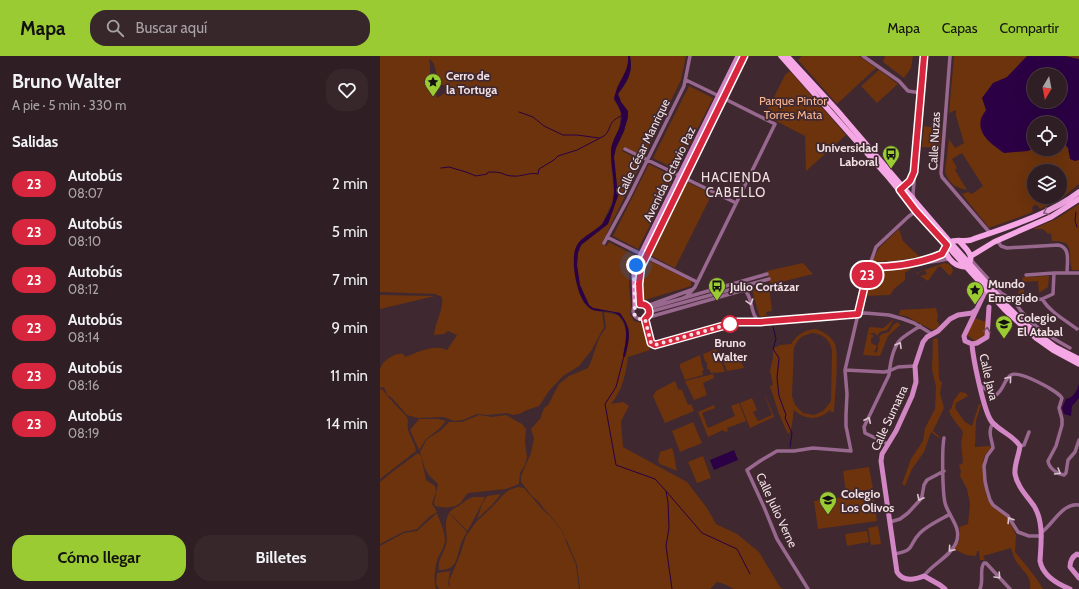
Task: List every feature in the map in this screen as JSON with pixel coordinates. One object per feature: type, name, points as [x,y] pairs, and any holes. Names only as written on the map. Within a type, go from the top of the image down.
[{"type":"main road","points":[[781,56],[915,201],[947,246],[949,259],[958,266],[969,262],[997,240],[1052,216],[1079,198]]},
{"type":"main road","points":[[787,56],[836,109],[902,187],[916,211],[947,246],[969,262],[1022,321],[1055,347],[1079,360]]},
{"type":"main road","points":[[947,246],[956,241],[968,241],[1049,211],[1061,205],[1079,192]]},
{"type":"main road","points":[[960,242],[969,252],[969,262],[986,290],[1000,298],[1019,324],[1053,350],[1079,364]]},
{"type":"street","name":"Calle César Manrique","points":[[604,243],[648,160],[686,80],[690,56]]},
{"type":"street","name":"Avenida Octavio Paz","points":[[721,97],[738,56]]},
{"type":"street","name":"Avenida Octavio Paz","points":[[638,305],[634,274],[721,97],[744,56]]},
{"type":"street","points":[[863,56],[899,81],[908,91],[921,93]]},
{"type":"street","points":[[913,193],[924,56]]},
{"type":"street","name":"Calle Nuzas","points":[[950,56],[941,173],[942,177],[990,233]]},
{"type":"street","points":[[683,298],[693,289],[697,282],[775,124],[686,80]]},
{"type":"street","points":[[625,149],[736,203]]},
{"type":"street","points":[[902,187],[910,181],[914,172]]},
{"type":"street","points":[[902,187],[911,188],[915,201]]},
{"type":"street","name":"Calle Julio Verne","points":[[808,589],[777,539],[747,470],[777,451],[818,448],[852,451],[846,426],[848,394],[845,370],[869,267],[876,247],[916,211]]},
{"type":"street","points":[[607,238],[697,282]]},
{"type":"street","points":[[997,240],[1001,246],[1007,248],[1058,245],[1064,246],[1067,250],[1067,273]]},
{"type":"street","points":[[921,262],[942,254],[947,246]]},
{"type":"street","points":[[869,267],[892,266],[921,262],[934,263],[949,259]]},
{"type":"street","points":[[1000,298],[1014,300],[1042,299],[1053,294],[1054,273]]},
{"type":"street","points":[[1026,275],[1079,273]]},
{"type":"street","points":[[648,309],[767,274]]},
{"type":"street","points":[[760,322],[754,317],[748,292],[744,290],[640,320],[634,316],[633,311],[638,305],[648,309],[769,279]]},
{"type":"street","points":[[648,309],[693,289]]},
{"type":"street","points":[[972,344],[965,341],[964,336],[986,290]]},
{"type":"street","points":[[980,303],[989,308],[1000,298]]},
{"type":"street","points":[[1000,298],[1014,300]]},
{"type":"street","points":[[1042,299],[1053,312],[1077,329]]},
{"type":"street","points":[[1014,300],[1017,307],[1033,323],[1054,339],[1070,348]]},
{"type":"street","name":"Calle Java","points":[[989,308],[987,336],[977,343],[972,344],[987,412],[993,423]]},
{"type":"street","points":[[648,309],[646,318],[651,343],[655,345],[737,322],[760,322],[875,313],[903,318],[920,326],[932,334]]},
{"type":"street","name":"Calle Sumatra","points":[[924,576],[912,579],[902,578],[897,572],[881,461],[882,454],[896,431],[912,396],[916,382],[915,366],[923,342],[938,331],[950,319],[958,315],[972,313],[976,310]]},
{"type":"street","points":[[966,315],[970,316],[971,321]]},
{"type":"street","points":[[750,321],[754,317]]},
{"type":"street","points":[[888,444],[867,434],[864,427],[889,375],[889,367],[898,344],[920,326]]},
{"type":"street","points":[[845,370],[889,372],[898,367],[915,366]]},
{"type":"street","points":[[981,386],[992,394],[996,395],[1002,391],[1009,376],[1012,374],[1017,374],[1043,385],[1060,395],[1062,398],[1059,408],[1062,426],[1056,446],[1048,461],[1050,467],[1059,474],[1064,475],[1066,473],[1068,460],[1075,452],[1079,440]]},
{"type":"street","points":[[1020,446],[1013,437],[993,423],[990,433],[993,448],[987,456],[984,466],[985,481],[990,500],[993,505],[1008,516],[1018,532],[1029,536],[1042,534],[1068,506],[1079,504]]},
{"type":"street","points":[[1029,432],[1024,445],[1020,446],[1015,471],[1016,477],[1018,484],[1035,508],[1042,534],[1041,565],[1059,588],[1070,589]]},
{"type":"street","points":[[944,438],[944,502],[958,528],[959,536],[956,544],[924,576],[945,589]]},
{"type":"street","points":[[890,522],[900,519],[908,513],[920,500],[927,480],[944,470]]},
{"type":"street","points":[[894,554],[910,549],[920,533],[950,514]]},
{"type":"street","points":[[1079,555],[1077,554],[1073,556],[1070,567],[1079,578]]},
{"type":"street","points":[[980,589],[983,581],[981,567],[984,563],[986,563],[1010,589]]},
{"type":"green space","points":[[380,56],[628,56],[627,67],[614,99],[621,113],[619,130],[614,139],[611,163],[614,192],[612,203],[602,224],[578,243],[574,259],[579,292],[583,301],[592,310],[602,312],[604,327],[591,351],[579,366],[563,376],[549,391],[539,406],[519,414],[477,414],[463,420],[455,421],[443,417],[418,418],[407,415],[392,398],[387,395],[384,387],[380,388],[381,366],[386,360],[396,354],[403,354],[405,357],[431,348],[442,348],[447,350],[457,335],[448,331],[444,334],[434,335],[442,307],[442,297],[435,294],[380,292]],"holes":[[[429,60],[431,60],[435,66],[439,82],[447,87],[445,93],[437,98],[430,76]]]},
{"type":"green space","points":[[630,56],[686,56],[681,80],[644,156],[624,147],[622,151],[642,161],[602,243],[607,246],[609,242],[634,255],[630,270],[629,284],[631,306],[630,314],[634,321],[642,323],[650,350],[628,357],[623,382],[618,394],[611,404],[623,402],[629,406],[621,421],[623,447],[687,482],[707,508],[716,524],[737,534],[759,552],[780,587],[783,589],[734,589],[717,582],[710,589],[580,589],[577,565],[563,532],[551,516],[521,482],[521,476],[531,453],[534,438],[531,429],[540,419],[544,408],[548,405],[559,384],[569,376],[588,368],[600,337],[606,328],[604,312],[618,315],[622,320],[626,330],[623,356],[625,357],[629,329],[620,313],[593,308],[589,305],[580,285],[577,265],[578,253],[581,245],[608,224],[618,196],[614,157],[616,148],[624,131],[628,111],[621,102],[618,94],[625,85],[629,76],[631,67]]},
{"type":"green space","points":[[802,56],[859,56],[876,68],[837,104],[798,60]]},
{"type":"green space","points":[[885,56],[913,56],[911,68],[904,78],[883,62]]},
{"type":"green space","points":[[954,56],[1079,56],[1079,184],[1067,194],[1067,164],[1027,164],[1027,204],[1050,204],[1040,209],[1037,205],[1034,205],[1032,208],[1033,212],[989,228],[962,194],[968,192],[972,194],[983,186],[962,153],[952,159],[957,168],[955,170],[967,190],[953,185],[945,172],[949,139],[955,148],[964,143],[956,116],[956,110],[949,113]]},
{"type":"green space","points":[[879,70],[898,84],[877,103],[861,86]]},
{"type":"green space","name":"Parque Pintor Torres Mata","points":[[790,71],[846,135],[806,171],[805,136],[774,120],[773,117],[766,113],[785,75]]},
{"type":"green space","points":[[689,86],[713,98],[677,170],[653,158]]},
{"type":"green space","points":[[924,126],[941,129],[940,148],[922,147]]},
{"type":"green space","points":[[649,164],[674,177],[638,249],[613,236]]},
{"type":"green space","points":[[687,182],[712,194],[675,268],[650,255]]},
{"type":"green space","points":[[1079,204],[1079,270],[1072,270],[1070,250],[1068,246],[1060,241],[1052,241],[1051,233],[1048,234],[1043,229],[1033,229],[1056,219]]},
{"type":"green space","points":[[899,229],[903,241],[920,257],[872,262],[879,248]]},
{"type":"green space","points":[[648,260],[691,281],[691,286],[645,300],[643,278]]},
{"type":"green space","points":[[803,263],[813,274],[769,285],[770,282],[767,271]]},
{"type":"green space","points":[[925,263],[912,268],[905,273],[905,280],[895,288],[890,295],[864,296],[871,269]]},
{"type":"green space","points":[[944,263],[949,264],[952,268],[953,271],[950,276],[940,266],[928,281],[920,276],[927,274],[925,270],[918,273],[919,275],[916,273]]},
{"type":"green space","points":[[1049,276],[1048,287],[1039,293],[1038,281],[1024,282],[1024,293],[1018,294],[1023,277]]},
{"type":"green space","points":[[769,285],[772,311],[766,312],[767,316],[761,317],[759,315],[752,290]]},
{"type":"green space","points":[[380,295],[435,296],[380,309]]},
{"type":"green space","points":[[936,308],[938,316],[937,322],[939,323],[938,328],[932,330],[906,316],[899,315],[900,310]]},
{"type":"green space","points":[[975,318],[986,322],[985,336],[975,341],[967,335]]},
{"type":"green space","points":[[893,320],[887,330],[880,332],[877,336],[875,333],[870,333],[874,336],[871,339],[871,343],[877,346],[874,352],[876,353],[880,341],[879,337],[882,334],[889,332],[893,325],[898,322],[900,325],[888,336],[880,356],[863,355],[869,327],[883,328]]},
{"type":"green space","points":[[816,329],[824,333],[835,344],[837,367],[834,412],[831,412],[830,410],[826,414],[812,418],[803,416],[794,410],[791,431],[788,434],[779,414],[770,386],[773,385],[770,371],[773,358],[773,349],[780,345],[791,344],[802,333]],"holes":[[[812,333],[825,338],[832,350],[831,401],[823,411],[814,415],[803,413],[795,405],[792,396],[794,347],[803,336]]]},
{"type":"green space","points":[[938,338],[939,378],[942,382],[940,393],[944,408],[933,431],[940,437],[939,438],[931,432],[924,452],[912,469],[905,486],[902,484],[911,459],[923,441],[925,428],[935,409],[936,387],[932,370],[933,339]]},
{"type":"green space","points":[[716,349],[725,372],[711,373],[709,369],[707,369],[707,363],[703,354]]},
{"type":"green space","points":[[737,353],[744,368],[727,371],[722,359]]},
{"type":"green space","points":[[700,355],[704,370],[702,371],[703,375],[685,380],[680,364]]},
{"type":"green space","points":[[713,374],[714,378],[703,383],[707,395],[694,400],[685,381]]},
{"type":"green space","points":[[675,381],[678,389],[682,390],[688,405],[691,404],[694,411],[665,423],[653,396],[656,391]]},
{"type":"green space","points":[[380,389],[383,390],[407,417],[408,430],[415,445],[416,451],[380,479]]},
{"type":"green space","points":[[763,391],[774,417],[750,428],[740,403],[752,398],[757,410],[753,412],[758,421],[772,415]]},
{"type":"green space","points":[[960,392],[966,393],[968,396],[956,403],[955,408],[965,422],[972,426],[979,404],[981,405],[976,421],[975,447],[989,446],[992,448],[985,455],[983,461],[985,490],[988,500],[992,506],[1007,516],[1016,535],[1015,552],[1043,589],[1030,589],[1029,578],[1018,564],[1011,548],[983,556],[985,560],[980,560],[979,551],[977,551],[976,556],[966,555],[954,549],[960,539],[959,527],[968,524],[970,504],[967,489],[960,476],[961,471],[959,465],[963,463],[961,443],[963,432],[951,416],[949,410]]},
{"type":"green space","points":[[739,403],[746,421],[727,428],[728,431],[725,432],[723,430],[708,437],[698,412],[714,405],[715,408],[702,413],[708,428],[735,416],[731,406]]},
{"type":"green space","points":[[479,415],[492,417],[506,415],[522,424],[526,429],[525,442],[527,457],[525,465],[520,473],[519,484],[506,489],[469,493],[459,504],[453,507],[435,506],[434,503],[438,484],[425,469],[420,452],[427,439],[440,431],[449,422],[462,422]]},
{"type":"green space","points":[[419,419],[439,419],[446,421],[439,429],[426,439],[419,450],[410,430]]},
{"type":"green space","points":[[693,422],[702,443],[680,452],[672,431]]},
{"type":"green space","points":[[672,448],[677,471],[660,464],[658,461],[660,452]]},
{"type":"green space","points":[[418,453],[421,456],[426,480],[435,486],[436,491],[432,504],[437,512],[429,517],[417,529],[403,532],[380,544],[380,482]]},
{"type":"green space","points":[[703,456],[711,478],[697,483],[688,462]]},
{"type":"green space","points":[[869,467],[873,489],[846,493],[843,471]]},
{"type":"green space","points":[[518,487],[524,488],[550,516],[562,531],[576,565],[579,589],[439,589],[436,584],[437,573],[450,571],[448,584],[450,587],[449,581],[466,536],[476,522],[509,490]]},
{"type":"green space","points":[[873,493],[877,521],[818,529],[814,501]]},
{"type":"green space","points":[[501,494],[477,519],[482,504],[487,496]]},
{"type":"green space","points":[[485,497],[467,531],[449,513],[469,498]]},
{"type":"green space","points":[[437,513],[445,540],[436,565],[436,589],[380,589],[380,546],[404,533],[417,531]]},
{"type":"green space","points":[[449,513],[467,532],[461,543],[454,564],[445,570],[439,570],[440,561],[447,541],[446,522]]},
{"type":"green space","points":[[878,526],[881,544],[871,545],[868,528]]},
{"type":"green space","points":[[867,531],[869,542],[847,546],[845,534]]},
{"type":"shaded area","points":[[628,56],[630,56],[631,62],[629,76],[618,94],[621,102],[628,111],[628,117],[614,157],[618,196],[608,224],[581,245],[578,253],[577,265],[580,285],[589,305],[593,308],[620,313],[627,324],[629,339],[625,357],[623,356],[626,337],[625,324],[618,315],[611,312],[593,310],[586,305],[576,282],[574,256],[577,245],[603,223],[613,203],[614,188],[611,150],[613,141],[621,123],[620,109],[614,99],[627,67]]},
{"type":"shaded area","points":[[1027,56],[1065,56],[1079,59],[1079,160],[1075,161],[1070,159],[1067,147],[1067,116],[1027,116],[1027,151],[1004,153],[995,147],[984,135],[980,125],[981,118],[986,110],[982,98],[993,83],[1007,77]]},
{"type":"shaded area","points":[[1079,384],[1079,398],[1072,406],[1071,416],[1064,414],[1062,408],[1066,399],[1074,394]]},
{"type":"shaded area","points":[[734,450],[738,460],[714,470],[710,460]]},
{"type":"waterway","points":[[519,112],[533,117],[544,126],[563,135],[599,138]]},
{"type":"waterway","points":[[441,168],[449,167],[476,176],[487,174],[488,172],[511,176],[538,174],[539,169],[558,156],[577,150],[604,136],[607,133],[611,123],[621,116]]},
{"type":"waterway","points":[[1076,212],[1075,221],[1077,227]]},
{"type":"waterway","points":[[773,326],[776,339],[773,349],[779,358],[777,378],[779,396],[786,415],[785,418],[792,433],[790,447]]},
{"type":"waterway","points":[[624,356],[616,387],[605,404],[616,465],[655,479],[666,491],[669,528],[666,546],[672,589]]},
{"type":"waterway","points":[[666,491],[702,533],[737,549],[750,574]]},
{"type":"bus line","name":"23","points":[[744,56],[641,267],[639,276],[640,304],[643,304],[649,308],[649,314],[645,319],[646,326],[651,343],[655,345],[737,322],[760,322],[858,314],[869,267],[892,266],[921,262],[942,254],[947,245],[916,211],[900,190],[910,181],[914,172],[924,56]]},
{"type":"place","name":"Cerro de la Tortuga","points":[[433,97]]},
{"type":"place","name":"Universidad Laboral","points":[[891,169]]},
{"type":"place","name":"Julio Cortázar","points":[[717,301]]},
{"type":"place","name":"Mundo Emergido","points":[[975,305]]},
{"type":"place","name":"Bruno Walter","points":[[730,324]]},
{"type":"place","name":"Colegio El Atabal","points":[[1004,339]]},
{"type":"place","name":"Colegio Los Olivos","points":[[828,515]]},
{"type":"district","name":"HACIENDA CABELLO","points":[[736,184]]},
{"type":"route","points":[[636,265],[634,274],[635,306],[633,311],[636,318],[640,320],[645,319],[651,343],[655,345],[730,324]]}]
